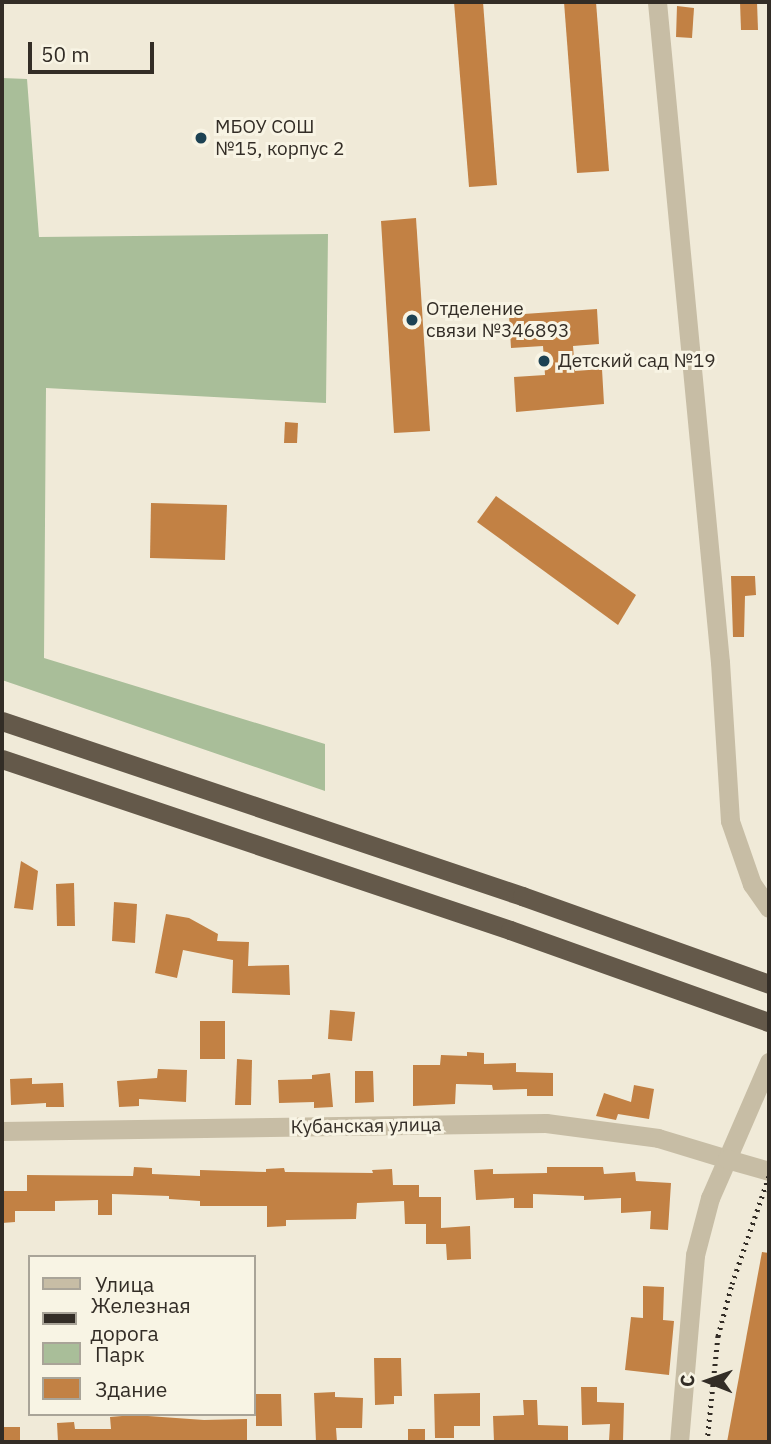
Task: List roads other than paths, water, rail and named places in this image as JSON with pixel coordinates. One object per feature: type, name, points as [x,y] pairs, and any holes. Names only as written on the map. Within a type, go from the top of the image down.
[{"type":"highway","points":[[2,721],[522,896],[769,984]]},
{"type":"highway","points":[[2,759],[484,921],[769,1022]]},
{"type":"street","points":[[657,2],[720,662],[730,821],[752,884],[769,908]]},
{"type":"street","points":[[679,1442],[695,1255],[710,1198],[769,1062]]},
{"type":"street","name":"Кубанская улица","points":[[2,1131],[546,1123],[658,1138],[769,1171]]},
{"type":"railway","points":[[707,1442],[718,1336],[732,1284],[769,1176]]},
{"type":"place","name":"МБОУ СОШ №15, корпус 2","points":[[201,138]]},
{"type":"place","name":"Отделение связи №346893","points":[[412,320]]},
{"type":"place","name":"Детский сад №19","points":[[544,361]]}]
